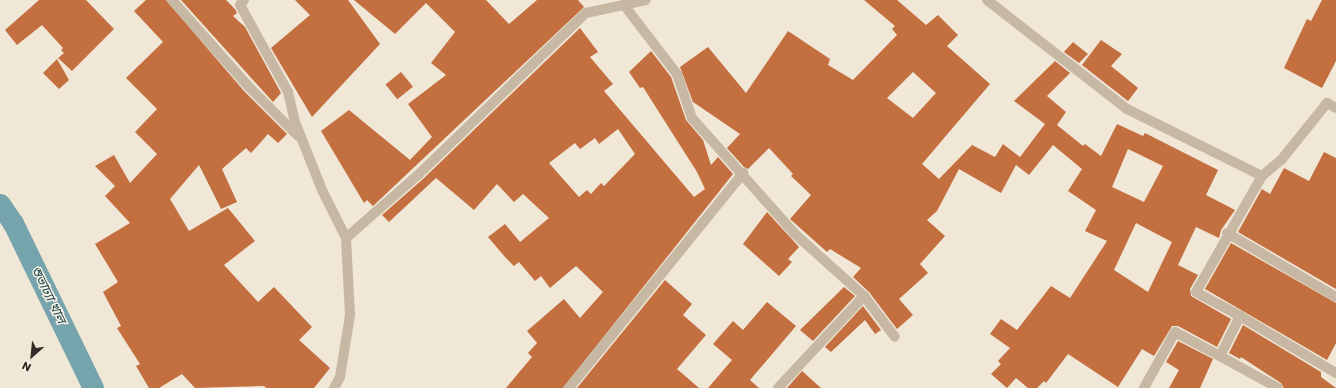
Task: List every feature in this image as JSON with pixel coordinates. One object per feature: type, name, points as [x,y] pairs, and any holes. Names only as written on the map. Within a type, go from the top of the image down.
[{"type":"street","points":[[172,0],[250,87],[303,142]]},
{"type":"street","points":[[244,0],[240,5],[288,92],[295,122],[322,190],[346,238],[350,315],[340,377],[334,388]]},
{"type":"street","points":[[346,238],[419,174],[586,14],[646,0]]},
{"type":"street","points":[[987,0],[1127,109],[1262,176]]},
{"type":"street","points":[[624,5],[678,74],[692,118],[743,173],[795,234],[864,296],[895,337]]},
{"type":"street","points":[[1336,108],[1327,103],[1282,159],[1262,176],[1227,233],[1196,292],[1240,316],[1336,373]]},
{"type":"street","points":[[569,388],[743,173]]},
{"type":"street","points":[[1227,233],[1336,297]]},
{"type":"street","points":[[778,388],[864,296]]},
{"type":"street","points":[[1220,356],[1240,316]]},
{"type":"street","points":[[1144,388],[1175,332],[1278,388]]},
{"type":"building","points":[[39,0],[86,0],[114,29],[72,71],[58,58],[64,53],[61,50],[63,48],[42,25],[17,45],[5,30]]},
{"type":"building","points":[[146,0],[166,0],[244,91],[287,134],[278,143],[268,134],[251,153],[246,148],[222,169],[237,202],[221,209],[199,165],[170,199],[189,231],[228,208],[255,241],[224,265],[258,302],[274,287],[312,327],[299,340],[330,368],[314,388],[266,388],[264,386],[195,388],[182,374],[159,388],[149,388],[136,366],[140,364],[117,328],[121,326],[103,292],[118,282],[95,244],[130,223],[105,196],[115,186],[95,166],[114,155],[130,183],[157,154],[135,132],[157,109],[126,78],[163,42],[134,11]]},
{"type":"building","points":[[181,0],[226,0],[235,9],[237,13],[233,16],[245,27],[281,93],[273,102]]},
{"type":"building","points":[[295,0],[348,0],[380,44],[312,117],[271,48],[310,15]]},
{"type":"building","points":[[354,0],[486,0],[509,24],[537,0],[578,0],[584,7],[373,206],[367,200],[364,203],[321,131],[349,110],[410,160],[432,137],[408,104],[446,75],[431,63],[455,32],[426,3],[395,34]]},
{"type":"building","points":[[864,0],[897,0],[926,25],[938,15],[958,35],[947,46],[990,84],[922,164],[939,179],[972,145],[995,157],[1003,144],[1020,157],[1045,124],[1014,101],[1055,61],[1070,73],[1047,96],[1066,112],[1057,125],[1083,146],[1085,144],[1101,156],[1117,124],[1143,136],[1145,133],[1218,170],[1206,195],[1235,210],[1221,230],[1219,238],[1196,227],[1178,265],[1198,275],[1190,289],[1191,296],[1231,319],[1217,347],[1178,326],[1172,326],[1154,356],[1142,349],[1118,387],[1068,354],[1046,383],[1044,381],[1037,388],[1028,388],[1016,378],[1007,388],[991,374],[1001,364],[998,361],[1010,348],[990,334],[1001,319],[1017,330],[1051,286],[1070,298],[1107,241],[1085,231],[1096,210],[1068,191],[1082,169],[1053,145],[1029,175],[1016,165],[1001,193],[959,169],[937,211],[927,220],[945,236],[920,264],[928,273],[899,299],[913,315],[897,329],[869,292],[853,277],[861,268],[830,249],[827,252],[790,219],[811,195],[791,176],[793,174],[769,148],[748,169],[744,167],[727,148],[740,134],[693,102],[680,67],[708,47],[746,93],[788,31],[830,59],[828,65],[853,80],[897,35],[892,29],[895,26]],"holes":[[[913,72],[936,93],[913,118],[887,98]],[[1128,149],[1163,166],[1144,202],[1112,187]],[[1136,223],[1172,242],[1148,292],[1114,270]]]},
{"type":"building","points":[[1322,0],[1336,0],[1336,61],[1322,88],[1284,68],[1307,19],[1311,21]]},
{"type":"building","points":[[580,28],[598,52],[590,57],[613,84],[604,91],[694,197],[705,189],[697,172],[643,87],[640,88],[629,72],[651,51],[671,77],[686,120],[703,140],[711,165],[718,157],[733,174],[563,388],[506,388],[532,357],[528,353],[537,343],[527,331],[564,299],[580,318],[603,292],[576,266],[550,288],[541,276],[535,281],[519,262],[514,266],[505,257],[488,237],[505,224],[520,242],[549,218],[523,194],[514,202],[497,184],[474,210],[436,178],[389,222],[382,215],[423,179]],"holes":[[[618,129],[635,154],[604,186],[601,183],[591,194],[587,190],[579,197],[549,163],[575,143],[580,149],[595,138],[599,144]]]},
{"type":"building","points":[[1101,40],[1122,54],[1111,66],[1138,88],[1128,101],[1082,65]]},
{"type":"building","points":[[1073,42],[1088,54],[1079,63],[1064,52]]},
{"type":"building","points":[[57,59],[69,80],[59,89],[43,73]]},
{"type":"building","points":[[401,72],[413,87],[397,99],[385,85]]},
{"type":"building","points":[[1324,152],[1336,158],[1336,289],[1238,232],[1262,189],[1270,194],[1284,168],[1309,181]]},
{"type":"building","points":[[767,212],[799,247],[788,259],[792,262],[779,276],[743,244]]},
{"type":"building","points":[[1231,243],[1336,303],[1336,343],[1327,360],[1205,289]]},
{"type":"building","points":[[665,280],[692,304],[683,315],[706,335],[677,369],[699,388],[577,388]]},
{"type":"building","points":[[844,287],[855,296],[813,341],[800,330]]},
{"type":"building","points":[[767,302],[796,326],[750,380],[759,388],[708,388],[732,360],[713,344],[733,321],[743,330]]},
{"type":"building","points":[[863,306],[881,330],[875,334],[865,320],[831,352],[825,347]]},
{"type":"building","points":[[1243,325],[1321,372],[1321,377],[1336,388],[1284,388],[1281,383],[1241,357],[1240,359],[1229,353]]},
{"type":"building","points":[[1178,341],[1213,359],[1200,388],[1169,388],[1179,370],[1166,362]]},
{"type":"building","points":[[802,371],[821,388],[787,388]]},
{"type":"waterway","name":"শুভাঢ্যা খাল","points":[[0,204],[13,223],[93,388]]}]
